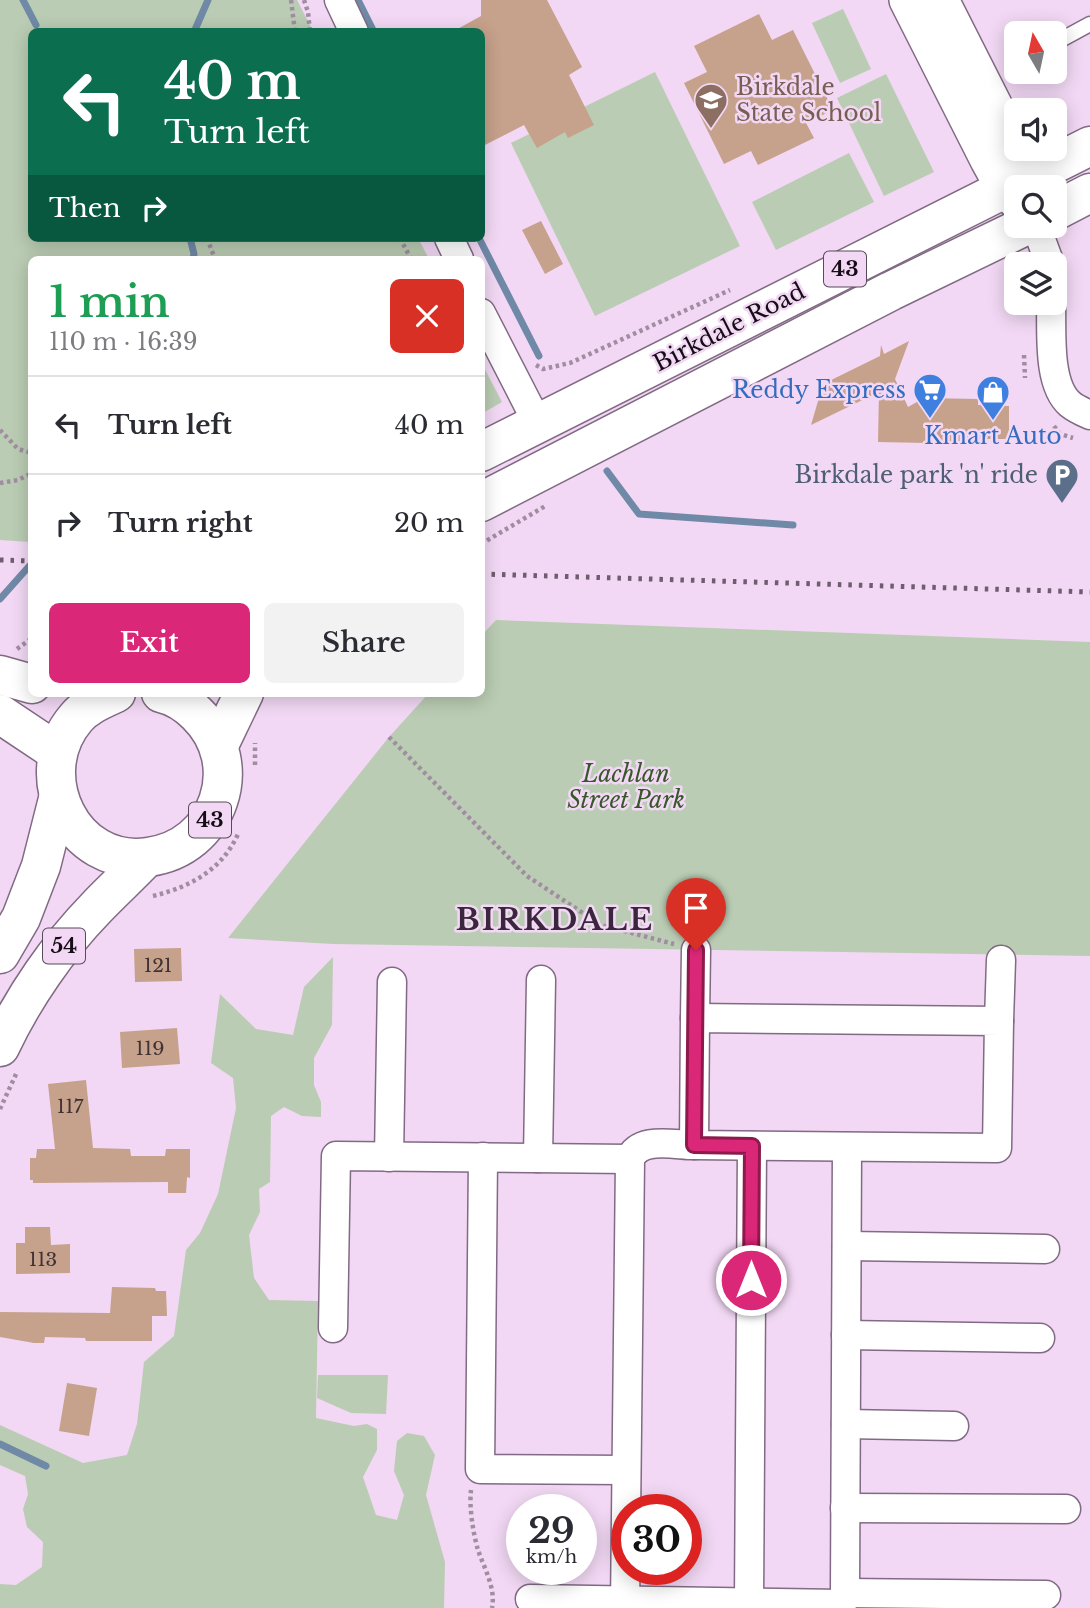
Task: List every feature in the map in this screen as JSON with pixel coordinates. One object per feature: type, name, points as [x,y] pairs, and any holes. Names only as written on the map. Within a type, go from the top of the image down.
[{"type":"main road","name":"Birkdale Road","points":[[1043,175],[1090,146]]},
{"type":"main road","points":[[1067,205],[1090,193]]},
{"type":"main road","name":"Birkdale Road","points":[[485,450],[537,422],[1004,197]]},
{"type":"main road","name":"Birkdale Road","points":[[485,500],[854,310],[1004,236]]},
{"type":"main road","points":[[0,675],[28,683]]},
{"type":"main road","points":[[0,714],[57,752],[71,724],[92,697]]},
{"type":"main road","points":[[170,697],[190,706],[207,723],[219,745]]},
{"type":"main road","points":[[219,745],[242,697]]},
{"type":"main road","name":"43","points":[[57,752],[54,775],[58,799],[71,824],[92,844],[118,855],[146,858],[171,852],[193,839],[210,820],[221,796],[224,771],[219,745]]},
{"type":"main road","name":"54","points":[[0,954],[21,918],[36,879],[58,799]]},
{"type":"main road","name":"54","points":[[0,1047],[35,986],[70,938],[146,858]]},
{"type":"street","points":[[339,0],[352,28]]},
{"type":"street","points":[[908,0],[1012,175]]},
{"type":"street","points":[[941,0],[1014,175]]},
{"type":"street","points":[[1051,315],[1052,347],[1058,385],[1070,405],[1090,415]]},
{"type":"street","points":[[485,320],[537,422]]},
{"type":"street","points":[[694,1145],[696,950]]},
{"type":"street","points":[[626,1604],[630,1158],[633,1150],[646,1144],[998,1148],[1001,960]]},
{"type":"street","points":[[538,1158],[541,980]]},
{"type":"street","points":[[389,1157],[392,982]]},
{"type":"street","points":[[695,1018],[999,1021]]},
{"type":"street","points":[[748,1602],[752,1146]]},
{"type":"street","points":[[842,1602],[847,1147]]},
{"type":"street","points":[[333,1328],[336,1156],[630,1158]]},
{"type":"street","points":[[483,1157],[480,1469],[626,1470]]},
{"type":"street","points":[[847,1246],[1045,1249]]},
{"type":"street","points":[[846,1335],[1040,1338]]},
{"type":"street","points":[[846,1424],[954,1426]]},
{"type":"street","points":[[845,1508],[1066,1509]]},
{"type":"street","points":[[530,1600],[626,1604],[842,1602],[1046,1595]]},
{"type":"lane","points":[[1068,36],[1090,24]]},
{"type":"path","points":[[291,0],[294,28]]},
{"type":"path","points":[[304,0],[310,28]]},
{"type":"path","points":[[496,340],[519,346],[530,360],[543,369],[570,363],[735,287]]},
{"type":"path","points":[[0,430],[19,449],[28,452]]},
{"type":"path","points":[[0,483],[28,475]]},
{"type":"path","points":[[389,737],[527,876],[601,925],[696,950]]},
{"type":"path","points":[[480,1469],[472,1482],[470,1497],[477,1547],[489,1579],[492,1608]]},
{"type":"green space","points":[[0,0],[297,0],[311,28],[28,28],[28,242],[420,242],[427,256],[28,256],[28,542],[0,540]]},
{"type":"green space","points":[[843,9],[871,69],[840,83],[812,23]]},
{"type":"green space","points":[[655,72],[740,246],[595,316],[511,143]]},
{"type":"green space","points":[[886,74],[934,172],[884,196],[837,98]]},
{"type":"green space","points":[[849,153],[874,202],[776,250],[752,202]]},
{"type":"green space","points":[[485,370],[502,402],[485,412]]},
{"type":"green space","name":"Lachlan Street Park","points":[[496,620],[1090,642],[1090,956],[333,944],[228,938],[389,737],[425,697],[485,697],[485,632]]},
{"type":"green space","points":[[333,957],[332,1025],[314,1058],[314,1085],[321,1102],[321,1117],[302,1116],[284,1107],[271,1116],[270,1182],[259,1189],[260,1212],[249,1235],[254,1278],[269,1300],[318,1301],[316,1418],[354,1426],[367,1424],[377,1429],[377,1450],[363,1477],[376,1515],[397,1520],[404,1495],[394,1471],[397,1441],[407,1433],[424,1436],[435,1455],[426,1495],[445,1562],[444,1608],[0,1608],[0,1584],[16,1585],[42,1567],[43,1542],[27,1527],[23,1509],[28,1494],[25,1476],[0,1465],[0,1425],[83,1463],[127,1455],[137,1424],[144,1362],[174,1336],[186,1250],[200,1233],[218,1194],[236,1108],[233,1078],[211,1063],[220,994],[256,1029],[293,1035],[304,987]]},
{"type":"green space","points":[[318,1375],[388,1375],[386,1414],[351,1413],[317,1398]]},
{"type":"building","points":[[481,0],[547,0],[582,67],[569,75],[594,125],[568,138],[565,132],[537,148],[524,125],[485,145],[485,28],[459,28],[481,16]]},
{"type":"building","points":[[759,14],[772,40],[793,30],[833,110],[806,123],[814,138],[758,165],[751,151],[724,164],[684,83],[707,72],[694,46]]},
{"type":"building","points":[[541,221],[563,264],[545,274],[522,230]]},
{"type":"building","points":[[909,341],[895,379],[908,407],[924,398],[978,399],[978,405],[1009,406],[1009,439],[977,439],[977,444],[878,442],[879,392],[811,425],[823,384],[880,356],[881,345],[884,354]]},
{"type":"building","points":[[181,948],[182,981],[135,982],[134,949]]},
{"type":"building","points":[[177,1028],[180,1064],[122,1068],[120,1032]]},
{"type":"building","points":[[86,1080],[93,1148],[130,1149],[131,1156],[165,1156],[166,1149],[190,1149],[190,1178],[187,1177],[186,1193],[168,1193],[168,1182],[33,1183],[33,1180],[30,1180],[30,1158],[36,1158],[37,1149],[55,1149],[48,1084]]},
{"type":"building","points":[[25,1227],[50,1227],[51,1245],[70,1244],[70,1273],[16,1274],[16,1243],[25,1243]]},
{"type":"building","points":[[112,1287],[155,1288],[156,1291],[166,1291],[167,1316],[152,1316],[152,1341],[86,1341],[85,1338],[45,1337],[44,1343],[34,1343],[0,1337],[0,1312],[110,1313]]},
{"type":"building","points":[[67,1383],[97,1388],[89,1436],[59,1431]]},
{"type":"waterway","points":[[23,0],[36,25]]},
{"type":"waterway","points":[[196,28],[208,0]]},
{"type":"waterway","points":[[358,0],[372,28]]},
{"type":"waterway","points":[[191,242],[194,256]]},
{"type":"waterway","points":[[481,242],[539,356]]},
{"type":"waterway","points":[[607,471],[639,514],[793,525]]},
{"type":"waterway","points":[[0,599],[28,568]]},
{"type":"waterway","points":[[0,1444],[46,1466]]},
{"type":"railway","points":[[0,560],[28,561]]},
{"type":"railway","points":[[485,574],[1090,592]]},
{"type":"place","name":"Birkdale State School","points":[[711,130]]},
{"type":"place","name":"Reddy Express","points":[[930,420]]},
{"type":"place","name":"Kmart Auto","points":[[993,422]]},
{"type":"place","name":"Birkdale park 'n' ride","points":[[1062,505]]},
{"type":"district","name":"BIRKDALE","points":[[555,920]]},
{"type":"route","points":[[696,950],[694,1145],[752,1146],[751,1280]]}]
